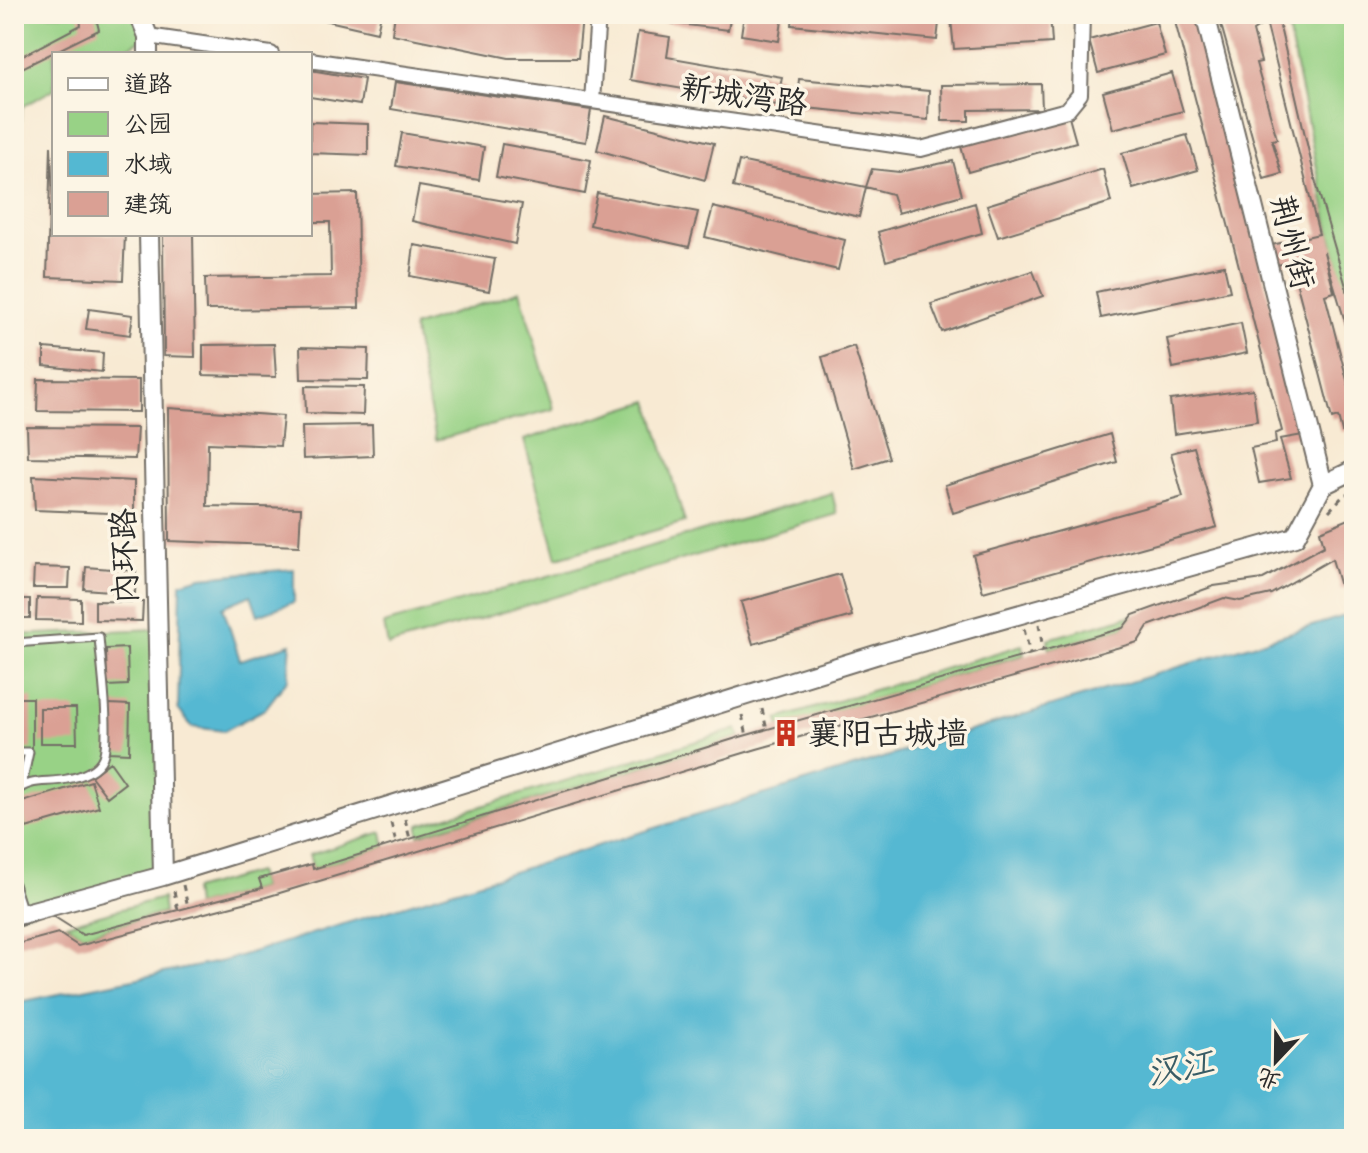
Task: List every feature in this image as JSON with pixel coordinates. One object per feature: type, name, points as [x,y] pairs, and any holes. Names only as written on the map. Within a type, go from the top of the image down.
[{"type":"street","points":[[139,14],[148,45],[244,52]]},
{"type":"street","points":[[592,101],[598,14]]},
{"type":"street","name":"新城湾路","points":[[312,60],[921,149],[1067,110],[1080,94],[1082,14]]},
{"type":"street","name":"荆州街","points":[[1205,14],[1323,485]]},
{"type":"street","name":"内环路","points":[[149,236],[168,882]]},
{"type":"street","points":[[19,915],[168,882],[882,653],[1295,537],[1323,485],[1354,470]]},
{"type":"lane","points":[[14,643],[99,637],[105,739],[103,758],[88,773],[65,780],[22,785]]},
{"type":"lane","points":[[14,752],[29,752],[22,785],[14,793]]},
{"type":"lane","points":[[14,884],[19,915]]},
{"type":"path","points":[[1039,624],[1043,650]]},
{"type":"path","points":[[1024,629],[1030,654]]},
{"type":"path","points":[[762,709],[767,730]]},
{"type":"path","points":[[742,715],[747,736]]},
{"type":"path","points":[[405,819],[410,839]]},
{"type":"path","points":[[391,823],[396,843]]},
{"type":"path","points":[[168,882],[178,910]]},
{"type":"path","points":[[183,885],[188,907]]},
{"type":"green space","points":[[14,14],[139,14],[148,36],[120,52],[52,52],[52,90],[22,107],[14,233]]},
{"type":"green space","points":[[1285,14],[1354,14],[1354,323],[1329,226]]},
{"type":"green space","points":[[520,291],[554,409],[436,440],[413,327]]},
{"type":"green space","points":[[649,401],[685,522],[557,558],[524,440]]},
{"type":"green space","points":[[832,493],[837,514],[388,646],[384,624]]},
{"type":"green space","points":[[1133,615],[1123,628],[1049,649],[1048,639]]},
{"type":"green space","points":[[156,629],[163,876],[14,916],[14,635]]},
{"type":"green space","points":[[1022,645],[1024,655],[780,727],[778,719]]},
{"type":"green space","points":[[737,729],[740,737],[419,835],[419,825]]},
{"type":"green space","points":[[382,832],[385,847],[313,869],[309,855]]},
{"type":"green space","points":[[257,872],[262,888],[195,906],[193,890]]},
{"type":"green space","points":[[162,898],[164,913],[83,935],[66,924]]},
{"type":"water","points":[[294,569],[294,602],[258,615],[251,595],[223,607],[240,660],[291,644],[288,679],[265,709],[224,731],[192,727],[178,709],[181,583],[201,577]]},
{"type":"water","name":"汉江","points":[[1354,613],[1354,1139],[14,1139],[14,1003],[223,961]]},
{"type":"building","points":[[79,14],[95,14],[99,30],[14,72],[14,60],[81,25]]},
{"type":"building","points":[[297,14],[381,14],[377,32]]},
{"type":"building","points":[[395,14],[582,17],[578,58],[509,58],[392,34]]},
{"type":"building","points":[[637,14],[731,14],[728,30],[636,19]]},
{"type":"building","points":[[744,14],[783,14],[779,41],[741,35]]},
{"type":"building","points":[[793,14],[940,14],[937,40],[792,25]]},
{"type":"building","points":[[1050,14],[1052,43],[954,49],[951,19]]},
{"type":"building","points":[[1173,14],[1198,14],[1303,435],[1280,439],[1291,478],[1259,483],[1251,448],[1276,443],[1275,434],[1282,431]]},
{"type":"building","points":[[1223,14],[1259,14],[1262,25],[1253,31],[1261,62],[1256,63],[1277,139],[1272,140],[1282,174],[1264,179],[1220,21],[1225,20]]},
{"type":"building","points":[[1264,14],[1277,14],[1316,183],[1354,314],[1353,348],[1324,252],[1334,292],[1325,295],[1354,407],[1354,429],[1342,432],[1338,417],[1332,419],[1291,262],[1277,265],[1272,245],[1319,234]]},
{"type":"building","points":[[1156,22],[1165,55],[1098,73],[1089,40]]},
{"type":"building","points":[[638,32],[670,37],[667,57],[782,77],[777,105],[630,80]]},
{"type":"building","points":[[312,70],[364,79],[360,105],[312,97]]},
{"type":"building","points":[[1172,73],[1183,111],[1113,129],[1103,92]]},
{"type":"building","points":[[799,79],[929,91],[928,120],[796,107]]},
{"type":"building","points":[[395,82],[591,110],[586,142],[391,109]]},
{"type":"building","points":[[1041,84],[1042,109],[969,110],[969,121],[942,121],[941,85]]},
{"type":"building","points":[[1067,110],[1076,142],[968,172],[959,139]]},
{"type":"building","points":[[605,116],[714,143],[705,180],[597,150]]},
{"type":"building","points":[[312,122],[368,124],[368,155],[312,153]]},
{"type":"building","points":[[402,133],[484,147],[479,180],[396,166]]},
{"type":"building","points":[[1187,135],[1198,170],[1133,189],[1122,153]]},
{"type":"building","points":[[502,144],[591,160],[585,194],[496,177]]},
{"type":"building","points":[[51,146],[52,236],[125,236],[123,280],[47,277]]},
{"type":"building","points":[[739,161],[866,187],[859,217],[733,187]]},
{"type":"building","points":[[953,161],[962,195],[898,213],[892,194],[866,187],[872,169],[899,172]]},
{"type":"building","points":[[1103,169],[1111,202],[998,237],[987,205]]},
{"type":"building","points":[[419,186],[522,204],[515,244],[412,221]]},
{"type":"building","points":[[357,193],[359,308],[206,310],[205,278],[331,276],[330,222],[312,222],[312,194]]},
{"type":"building","points":[[597,193],[698,212],[689,247],[590,225]]},
{"type":"building","points":[[975,203],[982,233],[886,261],[878,232]]},
{"type":"building","points":[[713,207],[845,240],[838,270],[705,237]]},
{"type":"building","points":[[163,236],[193,236],[195,357],[164,356]]},
{"type":"building","points":[[414,245],[495,259],[489,291],[410,276]]},
{"type":"building","points":[[1224,265],[1230,291],[1101,318],[1096,292]]},
{"type":"building","points":[[1033,271],[1043,296],[942,332],[931,304]]},
{"type":"building","points":[[89,309],[133,315],[130,335],[86,329]]},
{"type":"building","points":[[1241,323],[1247,353],[1173,368],[1167,339]]},
{"type":"building","points":[[274,344],[276,377],[203,375],[203,345]]},
{"type":"building","points":[[854,346],[889,458],[854,469],[822,357]]},
{"type":"building","points":[[300,347],[369,349],[368,380],[301,379]]},
{"type":"building","points":[[44,348],[103,353],[102,372],[44,366]]},
{"type":"building","points":[[38,379],[139,380],[139,412],[37,411]]},
{"type":"building","points":[[305,386],[364,387],[363,415],[306,413]]},
{"type":"building","points":[[1253,389],[1257,421],[1174,434],[1170,400]]},
{"type":"building","points":[[168,408],[283,416],[280,446],[208,443],[207,506],[301,508],[299,546],[169,541]]},
{"type":"building","points":[[372,425],[373,456],[303,459],[302,426]]},
{"type":"building","points":[[27,427],[137,428],[135,459],[28,457]]},
{"type":"building","points":[[1110,434],[1117,462],[953,513],[945,485]]},
{"type":"building","points":[[1194,447],[1217,527],[983,592],[973,555],[1183,497],[1171,453]]},
{"type":"building","points":[[33,476],[134,481],[134,514],[35,510]]},
{"type":"building","name":"襄阳古城墙","points":[[1354,517],[1354,585],[1341,590],[1332,559],[1271,594],[1240,601],[1224,598],[1148,626],[1138,642],[757,749],[263,898],[78,946],[58,933],[14,945],[14,928],[53,916],[83,935],[262,888],[259,879],[312,864],[313,869],[740,737],[1123,628],[1133,615],[1214,586],[1263,579],[1324,546],[1320,531]]},
{"type":"building","points":[[34,567],[70,568],[69,588],[33,588]]},
{"type":"building","points":[[86,567],[136,571],[135,593],[84,589]]},
{"type":"building","points":[[840,574],[852,616],[753,644],[741,602]]},
{"type":"building","points":[[37,598],[81,599],[81,621],[36,620]]},
{"type":"building","points":[[14,599],[30,599],[30,618],[14,618]]},
{"type":"building","points":[[95,601],[143,602],[142,621],[95,620]]},
{"type":"building","points":[[127,648],[128,685],[107,686],[106,649]]},
{"type":"building","points":[[14,698],[32,698],[32,749],[14,748]]},
{"type":"building","points":[[109,704],[130,705],[129,753],[108,752]]},
{"type":"building","points":[[40,708],[76,708],[77,743],[40,743]]},
{"type":"building","points":[[110,762],[125,783],[107,797],[91,776]]},
{"type":"building","points":[[91,781],[99,807],[26,828],[19,803]]},
{"type":"place","name":"襄阳古城墙","points":[[786,733]]}]
